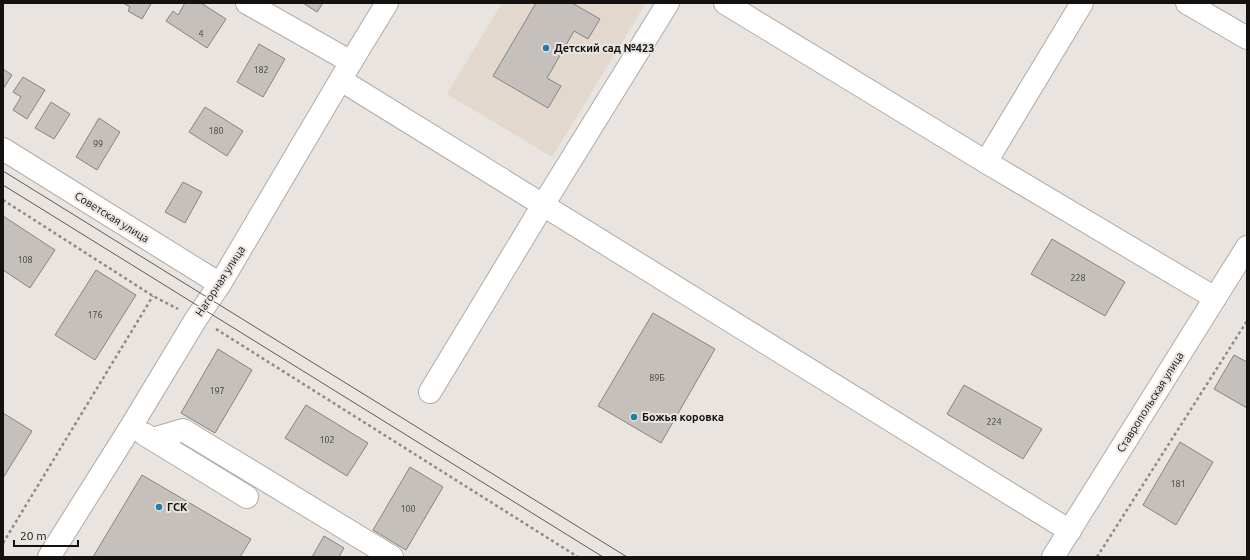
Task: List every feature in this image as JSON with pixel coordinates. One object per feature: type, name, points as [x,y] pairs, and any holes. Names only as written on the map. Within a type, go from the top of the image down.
[{"type":"street","points":[[247,3],[543,205],[1070,531]]},
{"type":"street","name":"Нагорная улица","points":[[49,557],[132,425],[196,319],[220,284],[387,3]]},
{"type":"street","points":[[430,392],[543,205],[668,3]]},
{"type":"street","points":[[725,3],[986,162],[1215,298]]},
{"type":"street","points":[[986,162],[1082,3]]},
{"type":"street","points":[[1187,3],[1247,38]]},
{"type":"street","name":"Советская улица","points":[[3,149],[220,284]]},
{"type":"street","name":"Ставропольская улица","points":[[1054,557],[1247,247]]},
{"type":"street","points":[[132,425],[247,497]]},
{"type":"street","points":[[153,439],[183,430],[392,557]]},
{"type":"path","points":[[3,200],[153,296],[212,327],[578,557]]},
{"type":"path","points":[[3,543],[153,296]]},
{"type":"path","points":[[1097,557],[1247,320]]},
{"type":"shaded area","name":"Детский сад №423","points":[[502,3],[646,3],[552,157],[447,94]]},
{"type":"building","points":[[123,3],[151,4],[142,19],[128,11],[130,7]]},
{"type":"building","points":[[185,3],[201,3],[226,19],[207,48],[166,21],[173,11],[178,15]]},
{"type":"building","points":[[303,3],[323,3],[317,12]]},
{"type":"building","points":[[536,3],[572,3],[600,19],[588,39],[574,31],[547,78],[561,86],[548,108],[493,76]]},
{"type":"building","points":[[259,44],[285,59],[263,97],[237,82]]},
{"type":"building","points":[[3,69],[12,75],[3,89]]},
{"type":"building","points":[[23,77],[45,90],[27,119],[13,110],[21,97],[13,92]]},
{"type":"building","points":[[51,102],[70,114],[54,139],[35,128]]},
{"type":"building","points":[[205,107],[243,131],[227,156],[189,132]]},
{"type":"building","points":[[99,118],[120,132],[97,170],[76,157]]},
{"type":"building","points":[[183,182],[202,192],[185,223],[165,212]]},
{"type":"building","points":[[3,216],[55,250],[30,288],[3,270]]},
{"type":"building","points":[[1052,239],[1125,282],[1105,316],[1031,274]]},
{"type":"building","points":[[96,270],[136,295],[95,360],[55,335]]},
{"type":"building","points":[[653,313],[715,349],[661,443],[598,406]]},
{"type":"building","points":[[218,349],[252,370],[215,433],[181,413]]},
{"type":"building","points":[[1234,355],[1247,362],[1247,408],[1214,389]]},
{"type":"building","points":[[964,385],[1042,429],[1023,459],[947,414]]},
{"type":"building","points":[[306,405],[368,443],[347,476],[285,438]]},
{"type":"building","points":[[3,413],[32,431],[3,478]]},
{"type":"building","points":[[1180,442],[1213,462],[1176,525],[1143,505]]},
{"type":"building","points":[[410,467],[443,487],[406,550],[373,530]]},
{"type":"building","name":"ГСК","points":[[142,475],[251,539],[240,557],[93,557]]},
{"type":"building","points":[[324,536],[344,548],[339,557],[312,557]]},
{"type":"tram line","points":[[3,171],[627,557]]},
{"type":"tram line","points":[[3,185],[603,557]]},
{"type":"place","name":"Детский сад №423","points":[[546,48]]},
{"type":"place","name":"Божья коровка","points":[[634,417]]},
{"type":"place","name":"ГСК","points":[[159,507]]}]
